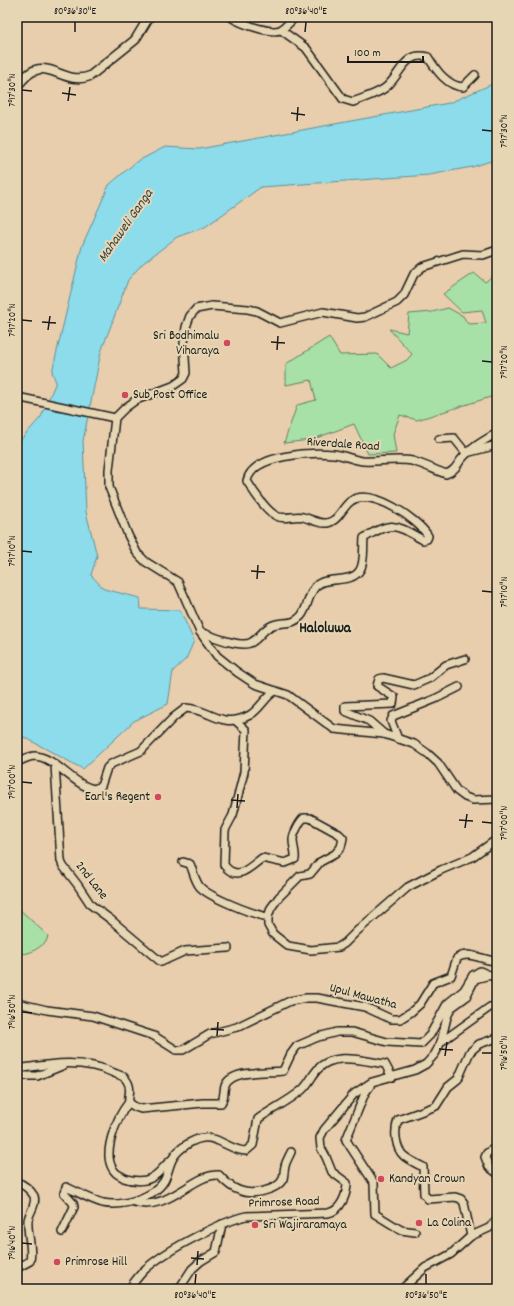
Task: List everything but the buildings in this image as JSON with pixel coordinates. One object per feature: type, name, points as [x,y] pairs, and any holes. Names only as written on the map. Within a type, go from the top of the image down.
[{"type":"main road","points":[[17,87],[30,73],[39,69],[55,71],[71,79],[78,80],[90,76],[135,40],[149,17]]},
{"type":"street","points":[[231,17],[251,26],[281,30],[306,48],[343,99],[348,101],[353,102],[385,88],[407,62],[413,57],[420,55],[428,57],[437,72],[458,87],[463,87],[475,75]]},
{"type":"street","points":[[281,30],[295,17]]},
{"type":"street","points":[[496,799],[474,800],[465,797],[457,792],[438,763],[414,744],[384,734],[334,728],[288,695],[255,684],[217,656],[200,632],[178,582],[146,562],[137,553],[128,535],[109,487],[109,470],[116,418],[125,408],[136,400],[173,386],[182,379],[186,373],[184,343],[186,327],[190,316],[196,309],[212,306],[257,310],[280,323],[323,312],[357,318],[365,317],[397,302],[404,295],[414,274],[422,267],[460,254],[484,255],[497,250]]},
{"type":"street","points":[[17,397],[116,418]]},
{"type":"street","name":"Riverdale Road","points":[[200,632],[236,644],[253,642],[269,626],[290,623],[297,620],[302,614],[315,587],[323,581],[347,578],[356,574],[360,570],[364,538],[378,528],[393,525],[400,527],[423,540],[427,539],[428,536],[424,528],[398,509],[376,500],[360,497],[351,500],[334,520],[326,523],[302,516],[279,517],[255,495],[247,481],[248,474],[254,468],[266,462],[301,453],[316,453],[336,454],[364,461],[412,461],[446,474],[451,473],[466,453],[497,433]]},
{"type":"street","points":[[439,439],[454,438],[466,453],[497,445]]},
{"type":"street","points":[[384,734],[369,721],[345,711],[345,706],[393,704],[394,697],[377,686],[376,683],[380,678],[414,685],[430,678],[446,665],[465,659]]},
{"type":"street","points":[[398,739],[391,721],[392,716],[428,702],[459,687]]},
{"type":"street","points":[[17,762],[33,756],[42,757],[75,780],[94,789],[101,786],[107,768],[111,764],[141,751],[174,717],[186,708],[198,709],[213,718],[225,721],[236,721],[252,714],[268,696],[275,691]]},
{"type":"street","points":[[236,721],[246,730],[244,772],[233,815],[225,830],[224,865],[227,870],[236,874],[243,873],[262,858],[285,863],[295,859],[296,851],[293,840],[304,818],[310,818],[339,834],[343,838],[341,847],[335,854],[320,862],[310,874],[300,876],[279,897],[271,908],[268,917],[268,925],[273,934],[288,946],[311,950],[338,947],[345,943],[408,887],[441,870],[472,857],[497,839]]},
{"type":"street","name":"2nd Lane","points":[[54,765],[61,861],[91,905],[161,962],[185,951],[228,948]]},
{"type":"street","points":[[183,862],[190,864],[199,886],[206,892],[255,914],[268,917]]},
{"type":"street","name":"Upul Mawatha","points":[[17,1003],[47,1010],[93,1016],[154,1036],[176,1050],[183,1050],[210,1034],[238,1028],[290,1001],[306,998],[317,998],[365,1008],[391,1019],[400,1019],[420,1004],[433,982],[451,976],[457,958],[464,955],[474,955],[497,961]]},
{"type":"street","points":[[129,1102],[131,1106],[141,1109],[204,1103],[221,1103],[224,1099],[225,1085],[230,1079],[252,1072],[283,1071],[291,1054],[297,1046],[318,1037],[338,1032],[352,1032],[387,1042],[421,1044],[430,1035],[447,1004],[464,990],[473,975],[480,971],[494,974]]},
{"type":"street","name":"Primrose Road","points":[[129,1289],[148,1267],[160,1257],[222,1224],[246,1216],[328,1213],[333,1212],[339,1207],[347,1192],[347,1183],[332,1172],[321,1148],[320,1138],[324,1130],[339,1114],[354,1094],[372,1082],[415,1070],[426,1064],[435,1054],[441,1042],[447,1017],[451,1008],[466,996],[475,979],[494,974]]},
{"type":"street","points":[[441,1042],[490,1007],[497,1006]]},
{"type":"street","points":[[471,1236],[464,1203],[461,1199],[455,1197],[428,1199],[424,1194],[423,1167],[403,1155],[398,1145],[394,1128],[398,1120],[436,1106],[448,1087],[458,1079],[470,1052],[479,1044],[497,1038]]},
{"type":"street","points":[[17,1069],[66,1064],[100,1066],[126,1078],[130,1085],[129,1102],[115,1126],[109,1148],[110,1162],[116,1173],[136,1181],[150,1179],[159,1174],[166,1164],[188,1144],[202,1138],[209,1138],[240,1151],[246,1151],[253,1145],[258,1119],[301,1091],[309,1083],[317,1070],[330,1061],[353,1059],[385,1064],[392,1077]]},
{"type":"street","points":[[17,1076],[37,1076],[66,1064]]},
{"type":"street","points":[[372,1082],[364,1093],[346,1140],[374,1183],[375,1214],[400,1230],[415,1232]]},
{"type":"street","points":[[497,1146],[487,1152],[485,1157],[489,1167],[497,1173]]},
{"type":"street","points":[[134,1202],[139,1204],[152,1203],[177,1195],[211,1174],[219,1175],[230,1187],[242,1192],[256,1192],[269,1189],[276,1186],[283,1179],[285,1164],[291,1152]]},
{"type":"street","points":[[62,1232],[74,1207],[64,1193],[66,1187],[103,1203],[119,1204],[134,1202],[149,1194],[161,1185],[172,1159]]},
{"type":"street","points":[[17,1182],[27,1188],[34,1197],[34,1204],[28,1220],[32,1252],[30,1261],[17,1268]]},
{"type":"street","points":[[402,1289],[425,1268],[451,1254],[471,1236],[489,1228],[497,1220]]},
{"type":"street","points":[[179,1289],[192,1269],[201,1261],[216,1252],[222,1224]]},
{"type":"green space","points":[[474,273],[485,282],[495,274],[497,278],[497,395],[417,420],[400,415],[393,434],[396,453],[368,454],[354,424],[311,440],[284,443],[297,405],[316,400],[311,380],[286,385],[286,364],[329,337],[340,355],[377,354],[391,368],[407,360],[412,354],[389,329],[407,333],[409,314],[432,312],[448,308],[463,316],[468,324],[486,323],[482,310],[462,312],[443,294]]},
{"type":"green space","points":[[17,907],[48,936],[43,945],[25,954],[17,953]]},
{"type":"water","name":"Mahaweli Ganga","points":[[497,82],[497,159],[472,167],[429,175],[261,187],[205,227],[177,237],[142,264],[128,280],[101,352],[83,441],[86,512],[97,556],[91,575],[104,589],[140,598],[141,609],[180,610],[194,641],[186,659],[173,671],[168,704],[134,721],[83,769],[24,737],[17,744],[17,444],[41,417],[56,382],[52,372],[82,246],[109,185],[136,162],[165,147],[199,149],[449,103]]},
{"type":"place","name":"Sri Bodhimalu Viharaya","points":[[227,343]]},
{"type":"place","name":"Sub Post Office","points":[[125,395]]},
{"type":"place","name":"Earl's Regent","points":[[158,797]]},
{"type":"place","name":"Kandyan Crown","points":[[381,1179]]},
{"type":"place","name":"La Colina","points":[[419,1223]]},
{"type":"place","name":"Sri Wajiraramaya","points":[[255,1225]]},
{"type":"place","name":"Primrose Hill","points":[[57,1262]]},
{"type":"district","name":"Haloluwa","points":[[325,629]]}]
